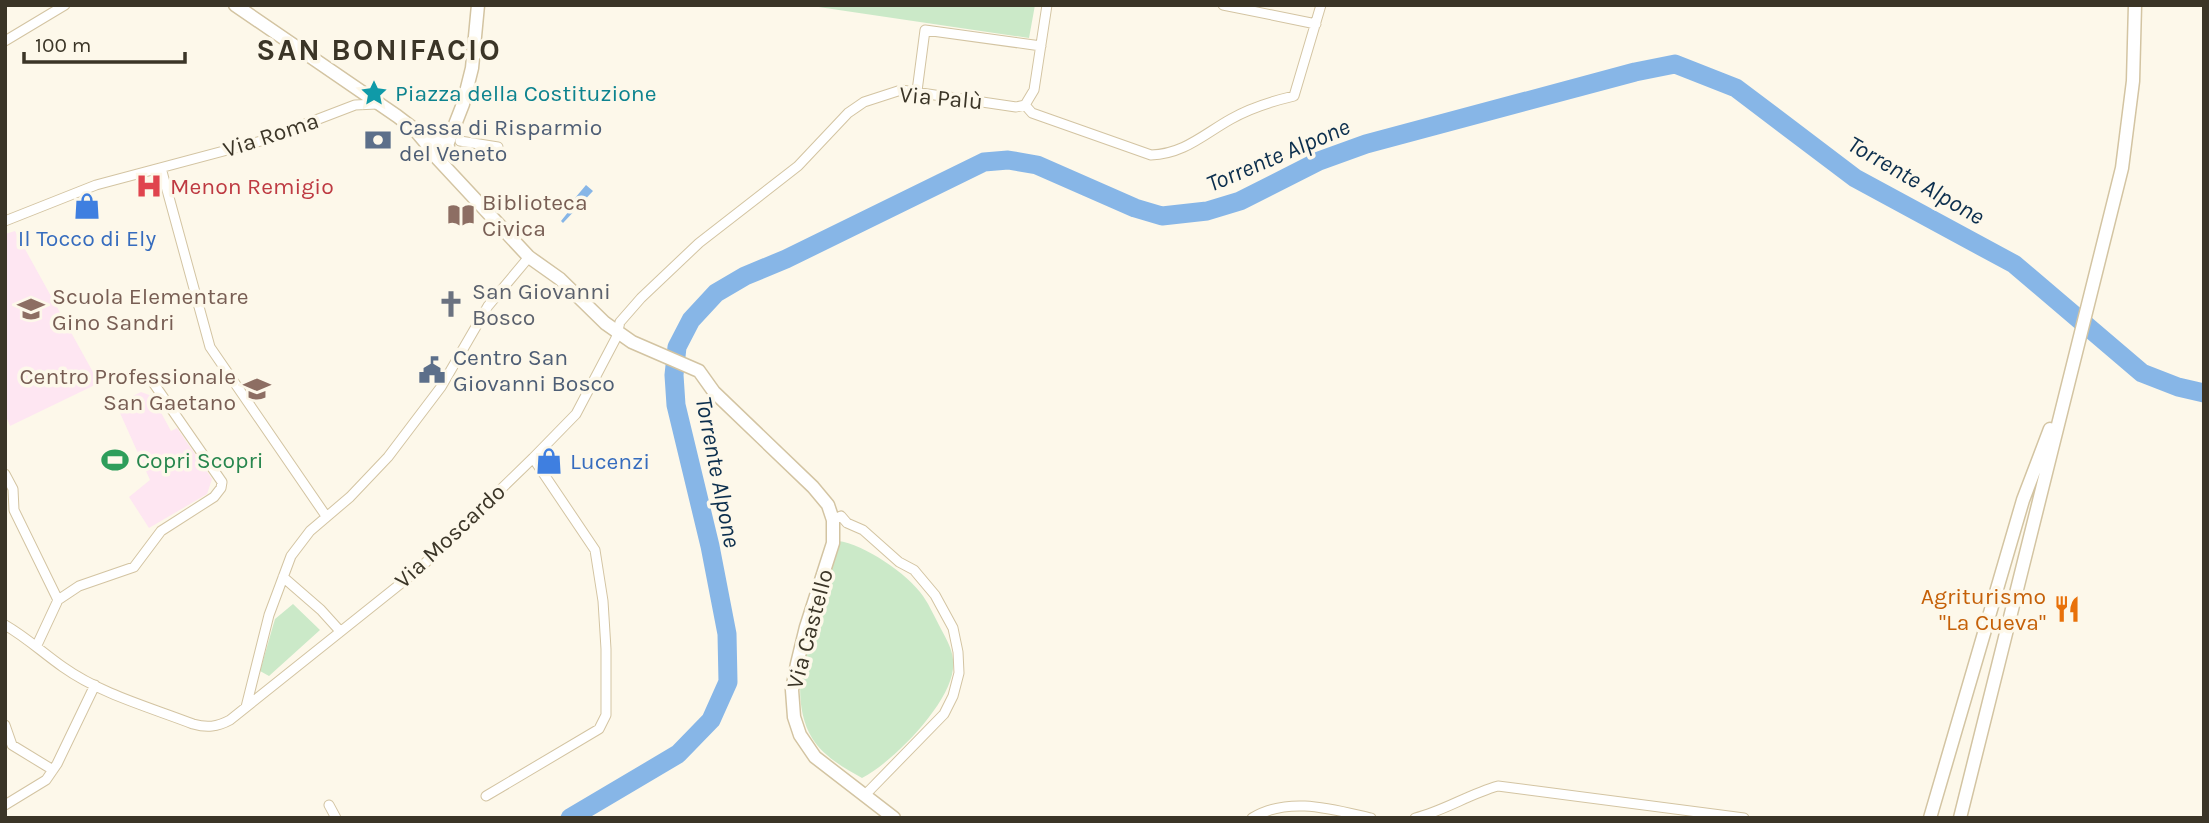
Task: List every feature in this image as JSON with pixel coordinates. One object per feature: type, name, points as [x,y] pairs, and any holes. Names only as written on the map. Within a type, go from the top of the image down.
[{"type":"street","points":[[5,41],[65,5]]},
{"type":"street","points":[[235,5],[377,104],[442,145],[498,147]]},
{"type":"street","points":[[442,145],[459,116],[472,68],[478,5]]},
{"type":"street","points":[[1025,106],[1034,90],[1046,5]]},
{"type":"street","points":[[1223,5],[1316,24],[1321,5]]},
{"type":"street","points":[[1960,818],[2122,168],[2133,81],[2135,5]]},
{"type":"street","name":"Via Palù","points":[[617,332],[620,322],[662,276],[699,243],[798,166],[848,113],[877,96],[901,90],[917,91],[1016,107],[1025,106],[1032,113],[1129,148],[1151,155],[1165,154],[1189,145],[1231,118],[1294,96],[1316,24]]},
{"type":"street","points":[[917,91],[925,30],[1041,46]]},
{"type":"street","name":"Via Roma","points":[[5,221],[96,184],[261,141],[355,105],[377,104]]},
{"type":"street","points":[[442,145],[459,181],[530,257],[560,279],[617,332],[699,371],[726,404],[813,487],[828,505],[833,520],[841,516],[847,523],[863,530],[899,562],[914,570],[935,595],[953,628],[958,652],[959,673],[953,696],[944,714],[864,796]]},
{"type":"street","points":[[161,168],[210,347],[326,516]]},
{"type":"street","points":[[246,707],[269,615],[291,556],[310,531],[350,497],[388,457],[441,387],[488,306],[530,257]]},
{"type":"street","name":"Via Moscardo","points":[[5,625],[37,645],[63,667],[95,685],[203,727],[221,725],[419,569],[533,458],[576,414],[617,332]]},
{"type":"street","points":[[1930,818],[2023,499],[2070,380]]},
{"type":"street","points":[[37,645],[58,600],[79,586],[134,567],[161,531],[214,497],[221,488],[222,482],[152,381]]},
{"type":"street","points":[[486,796],[599,729],[606,715],[603,601],[595,550],[533,458]]},
{"type":"street","points":[[5,474],[13,489],[14,510],[58,600]]},
{"type":"street","name":"Via Castello","points":[[833,520],[833,543],[806,627],[794,677],[794,717],[808,748],[830,771],[894,818]]},
{"type":"street","points":[[284,577],[340,631]]},
{"type":"street","points":[[5,805],[46,780],[95,685]]},
{"type":"street","points":[[5,725],[9,747],[53,770]]},
{"type":"street","points":[[1415,818],[1436,813],[1481,791],[1498,786],[1744,818]]},
{"type":"street","points":[[329,804],[336,818]]},
{"type":"street","points":[[1252,818],[1273,807],[1295,805],[1371,818]]},
{"type":"shaded area","name":"Scuola Elementare Gino Sandri","points":[[15,231],[99,383],[10,426],[5,414],[5,234]]},
{"type":"shaded area","points":[[141,392],[152,396],[171,431],[177,428],[212,479],[207,494],[149,528],[129,497],[150,480],[116,404]]},
{"type":"green space","points":[[805,5],[1035,5],[1029,38]]},
{"type":"green space","points":[[838,541],[872,554],[916,587],[926,600],[953,658],[949,683],[931,715],[889,759],[862,778],[834,761],[812,738],[803,717],[800,693],[807,640]]},
{"type":"green space","points":[[293,604],[320,630],[269,676],[260,671],[275,619]]},
{"type":"water","points":[[586,185],[593,191],[563,223],[561,221],[573,206],[570,204]]},
{"type":"waterway","name":"Torrente Alpone","points":[[570,818],[678,754],[711,720],[728,682],[727,634],[710,546],[676,405],[674,375],[677,347],[691,320],[716,293],[745,276],[786,259],[984,162],[1008,160],[1037,165],[1135,208],[1162,216],[1207,211],[1240,201],[1319,161],[1366,144],[1635,72],[1675,64],[1736,88],[1855,178],[2014,264],[2142,373],[2178,387],[2204,393]]},
{"type":"place","name":"Piazza della Costituzione","points":[[374,93]]},
{"type":"place","name":"Cassa di Risparmio del Veneto","points":[[378,140]]},
{"type":"place","name":"Menon Remigio","points":[[149,186]]},
{"type":"place","name":"Il Tocco di Ely","points":[[87,206]]},
{"type":"place","name":"Biblioteca Civica","points":[[461,215]]},
{"type":"place","name":"San Giovanni Bosco","points":[[451,304]]},
{"type":"place","name":"Scuola Elementare Gino Sandri","points":[[31,309]]},
{"type":"place","name":"Centro San Giovanni Bosco","points":[[432,370]]},
{"type":"place","name":"Centro Professionale San Gaetano","points":[[257,389]]},
{"type":"place","name":"Copri Scopri","points":[[115,460]]},
{"type":"place","name":"Lucenzi","points":[[549,461]]},
{"type":"place","name":"Agriturismo \"La Cueva\"","points":[[2067,609]]},
{"type":"district","name":"SAN BONIFACIO","points":[[379,50]]}]
